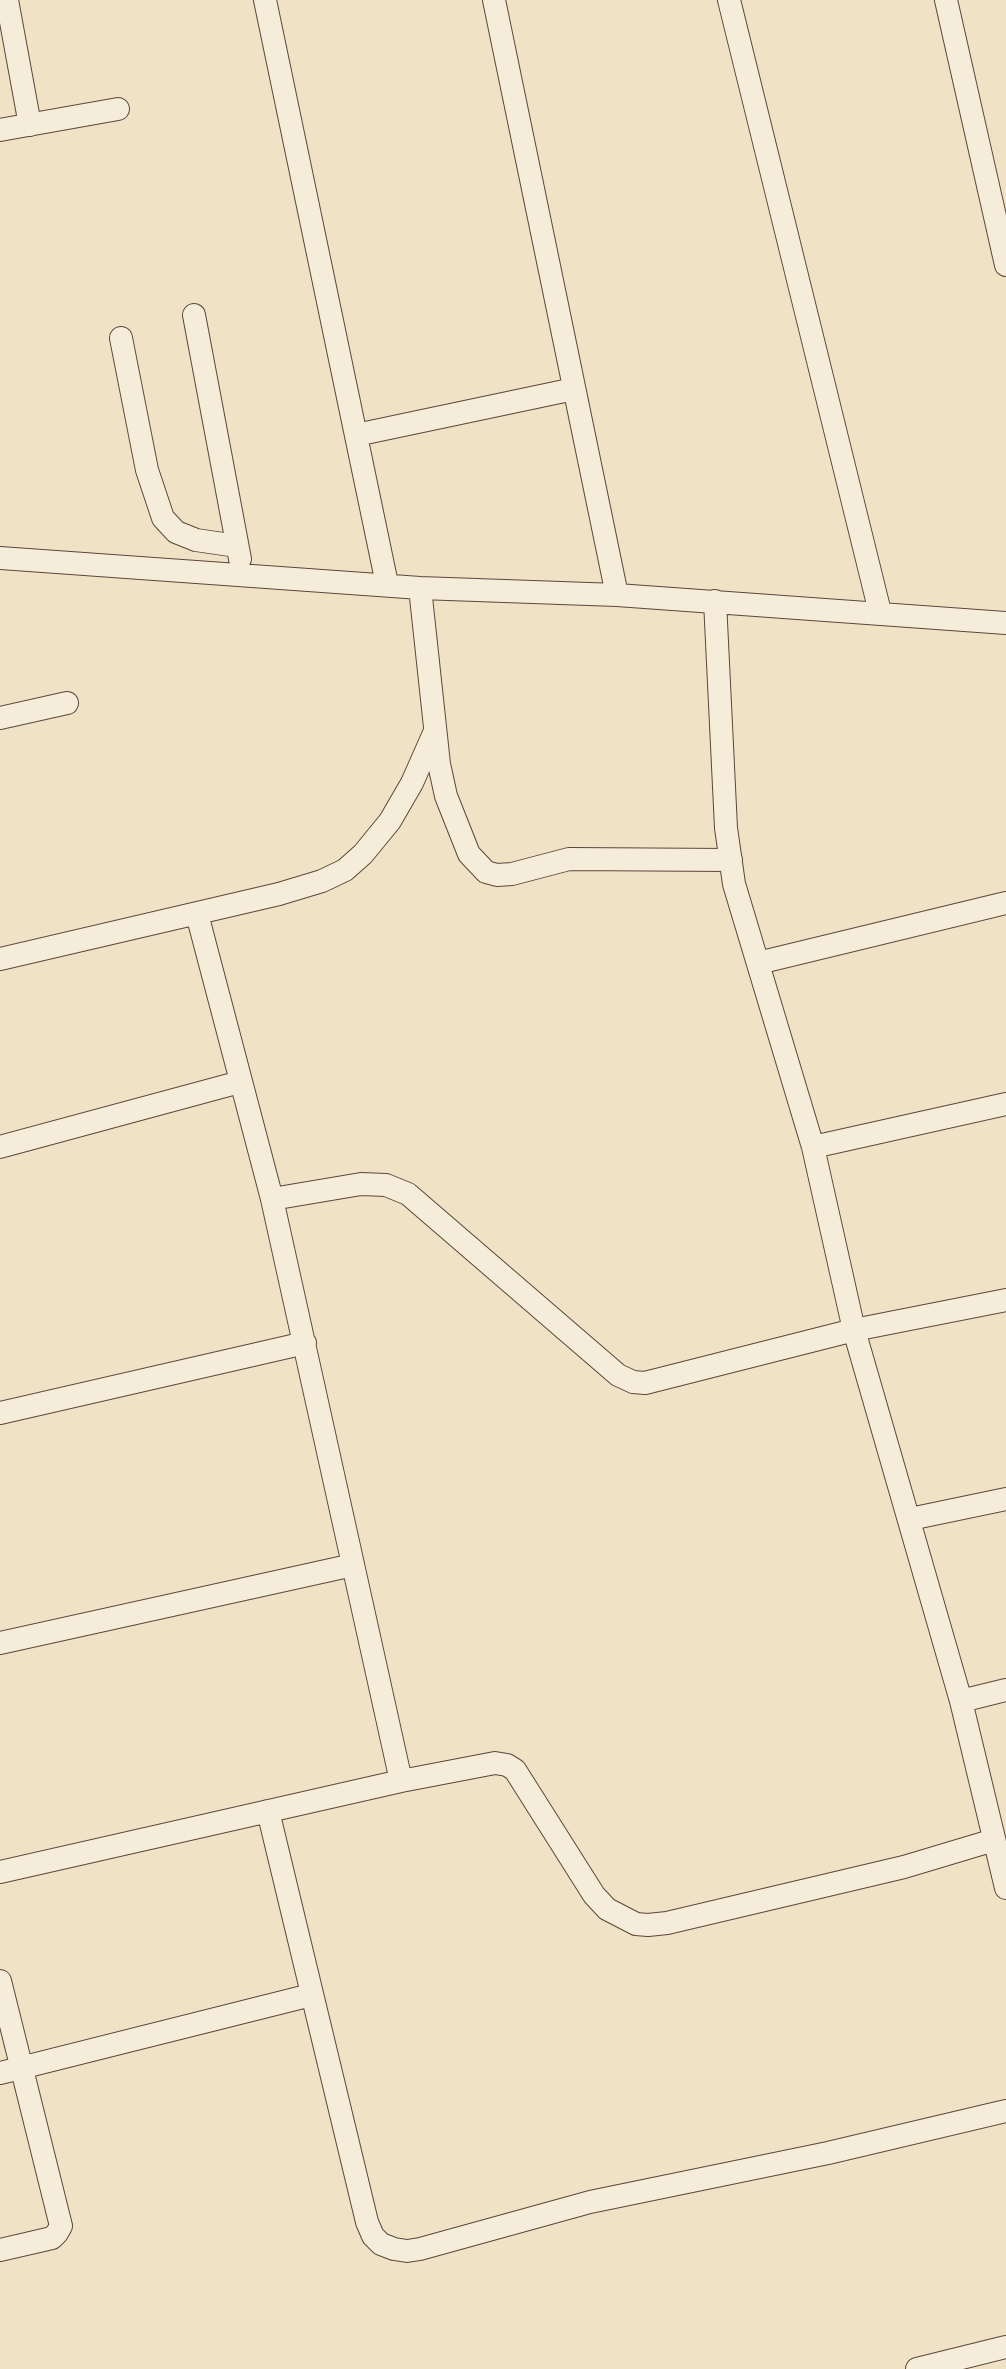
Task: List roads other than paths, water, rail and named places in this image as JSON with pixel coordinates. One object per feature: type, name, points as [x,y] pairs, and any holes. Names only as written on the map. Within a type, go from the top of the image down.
[{"type":"street","points":[[7,0],[30,125]]},
{"type":"street","points":[[266,0],[387,584]]},
{"type":"street","points":[[494,0],[617,595]]},
{"type":"street","points":[[728,0],[880,612]]},
{"type":"street","points":[[946,0],[1000,210],[1006,265]]},
{"type":"street","points":[[0,130],[118,109]]},
{"type":"street","points":[[194,315],[243,574]]},
{"type":"street","points":[[122,338],[147,470],[163,518],[176,532],[182,535],[196,540],[237,546]]},
{"type":"street","points":[[356,435],[574,388]]},
{"type":"street","points":[[0,558],[387,584],[420,588],[617,595],[715,601],[880,612],[1006,623]]},
{"type":"street","points":[[420,588],[436,731],[446,796],[469,854],[486,872],[497,876],[512,874],[569,859],[731,860]]},
{"type":"street","points":[[715,601],[725,813],[731,860],[742,914],[813,1147],[854,1330],[910,1519],[961,1702],[1006,1888]]},
{"type":"street","points":[[0,718],[67,703]]},
{"type":"street","points":[[0,958],[279,894],[322,881],[345,870],[363,854],[390,821],[412,783],[436,731]]},
{"type":"street","points":[[758,963],[1006,903]]},
{"type":"street","points":[[197,914],[272,1199],[401,1781]]},
{"type":"street","points":[[0,1147],[240,1082]]},
{"type":"street","points":[[813,1147],[1006,1104]]},
{"type":"street","points":[[272,1199],[360,1184],[386,1185],[408,1194],[618,1375],[633,1382],[645,1383],[854,1330],[1006,1300]]},
{"type":"street","points":[[0,1413],[305,1343]]},
{"type":"street","points":[[910,1519],[1006,1499]]},
{"type":"street","points":[[0,1643],[353,1565]]},
{"type":"street","points":[[961,1702],[1006,1690]]},
{"type":"street","points":[[0,1872],[401,1781],[483,1765],[507,1765],[515,1770],[594,1895],[607,1909],[624,1920],[642,1925],[667,1923],[904,1867],[994,1840]]},
{"type":"street","points":[[268,1812],[367,2222],[373,2236],[381,2244],[394,2249],[406,2251],[420,2249],[590,2202],[828,2153],[1006,2111]]},
{"type":"street","points":[[0,1981],[10,2070],[61,2226],[52,2238],[0,2250]]},
{"type":"street","points":[[10,2070],[312,1995]]},
{"type":"street","points":[[917,2369],[1006,2347]]}]
